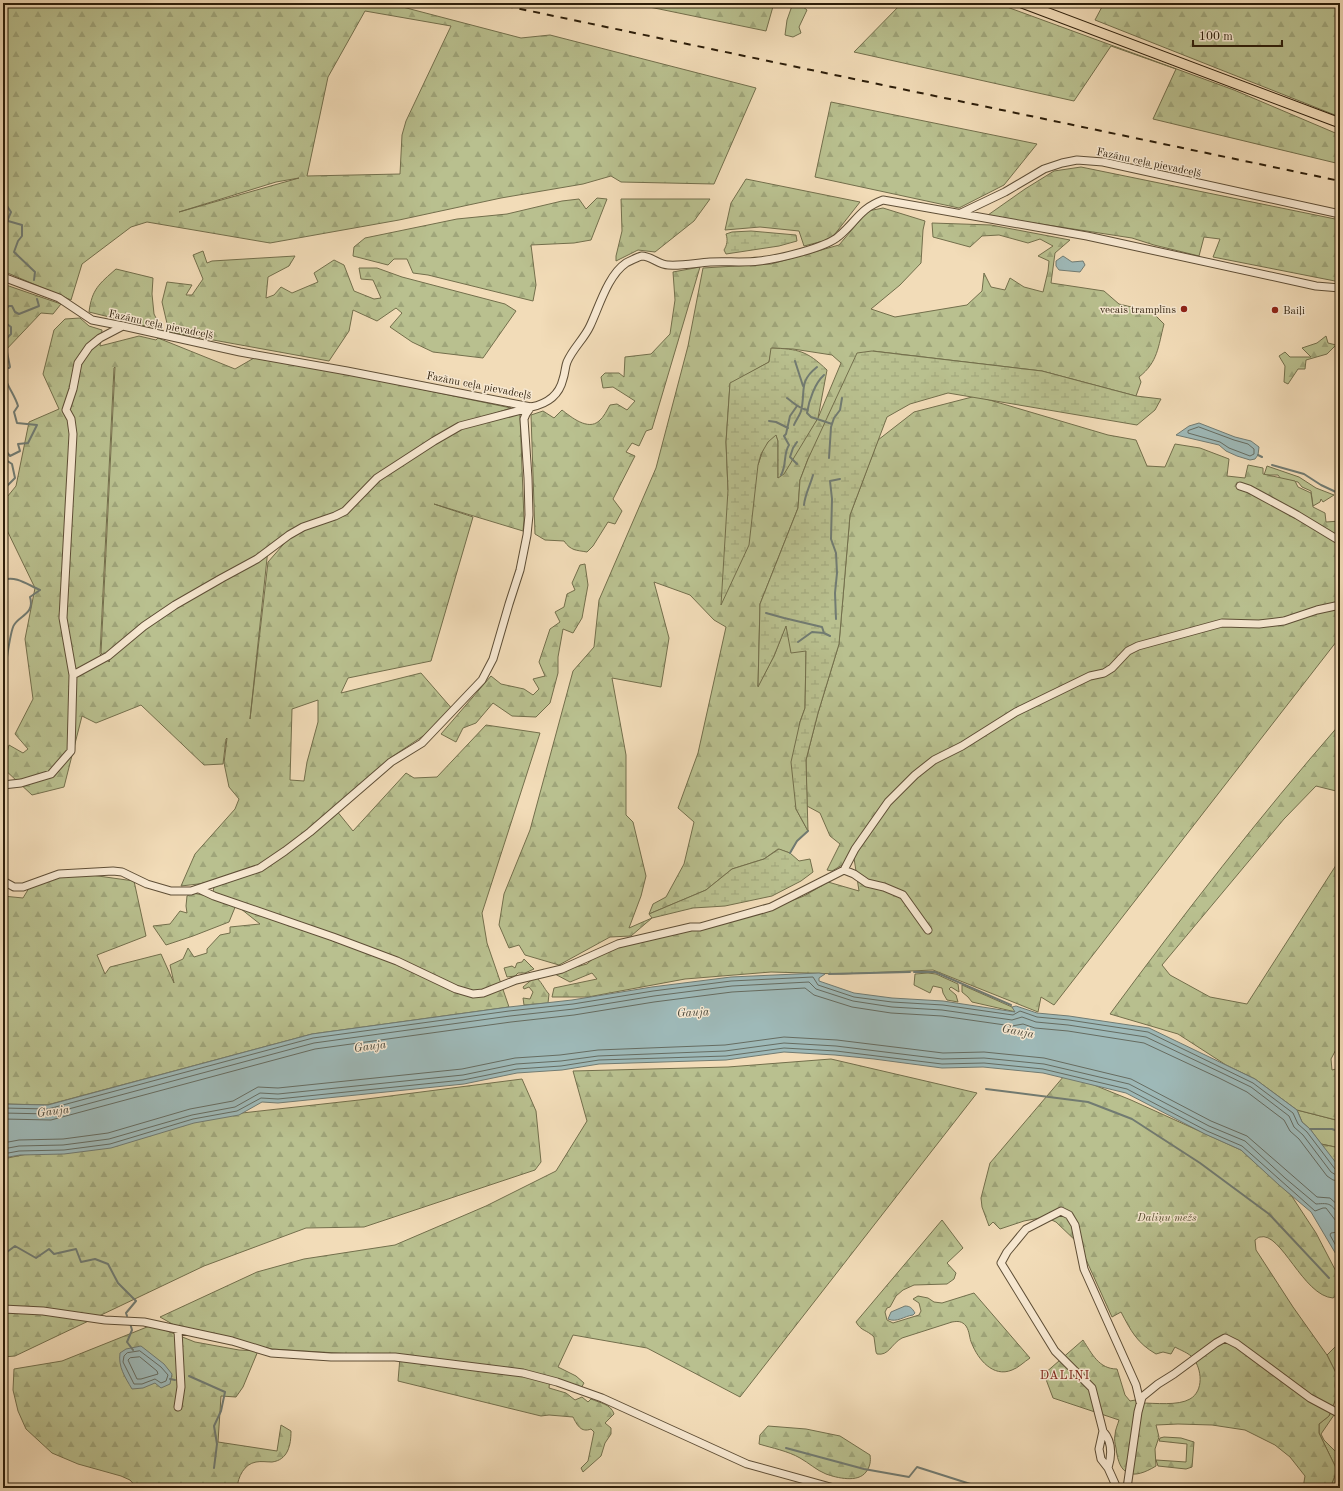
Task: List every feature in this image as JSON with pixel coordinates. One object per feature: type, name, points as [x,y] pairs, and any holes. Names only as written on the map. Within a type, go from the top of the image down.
[{"type":"main road","points":[[1022,3],[1340,123]]},
{"type":"street","name":"Fazānu ceļa pievadceļš","points":[[3,276],[59,298],[92,320],[240,352],[347,370],[531,407],[548,401],[561,387],[567,363],[573,350],[590,328],[613,277],[625,264],[644,256],[659,264],[668,265],[759,261],[798,252],[830,242],[839,236],[864,210],[883,200],[961,213],[1005,192],[1044,169],[1077,160],[1103,162],[1340,214]]},
{"type":"street","points":[[961,213],[1087,236],[1316,286],[1340,288]]},
{"type":"street","points":[[3,785],[21,783],[51,774],[71,751],[73,675],[63,618],[73,434],[71,419],[66,410],[73,389],[78,363],[89,347],[100,338],[123,326]]},
{"type":"street","points":[[73,675],[108,656],[144,626],[175,605],[257,559],[288,535],[303,526],[335,516],[345,511],[377,478],[434,441],[460,426],[531,407]]},
{"type":"street","points":[[3,882],[14,887],[23,887],[59,874],[114,871],[122,872],[147,884],[171,891],[191,891],[198,889],[260,868],[285,851],[391,762],[422,743],[482,680],[493,659],[508,604],[520,570],[528,535],[528,478],[524,419],[531,407]]},
{"type":"street","points":[[1240,486],[1249,489],[1297,515],[1340,541]]},
{"type":"street","points":[[198,889],[397,961],[456,989],[473,994],[483,992],[516,980],[562,969],[618,944],[700,927],[771,907],[844,870],[855,849],[888,802],[915,775],[934,760],[962,746],[1016,712],[1090,676],[1104,673],[1112,668],[1128,651],[1138,646],[1222,623],[1259,624],[1284,621],[1317,610],[1340,605]]},
{"type":"street","points":[[849,860],[854,874]]},
{"type":"street","points":[[844,870],[854,874],[867,883],[884,887],[902,895],[928,930]]},
{"type":"street","points":[[1108,1468],[1111,1450],[1108,1437],[1103,1431],[1092,1388],[1055,1351],[1001,1263],[1007,1252],[1026,1229],[1061,1211],[1069,1215],[1075,1225],[1084,1269],[1136,1385],[1140,1402],[1127,1488]]},
{"type":"street","points":[[3,1309],[43,1311],[104,1320],[144,1322],[232,1341],[271,1354],[331,1357],[395,1357],[523,1372],[602,1398],[747,1464],[834,1488]]},
{"type":"street","points":[[178,1330],[181,1387],[178,1407]]},
{"type":"street","points":[[1140,1402],[1149,1390],[1225,1338],[1237,1344],[1310,1398],[1340,1414]]},
{"type":"street","points":[[1103,1431],[1099,1449],[1102,1459],[1117,1488]]},
{"type":"green space","points":[[3,3],[394,3],[395,5],[521,38],[550,35],[756,88],[714,184],[621,182],[611,176],[583,184],[501,198],[399,220],[270,243],[147,222],[131,227],[82,264],[71,300],[3,271]],"holes":[[[365,11],[451,26],[406,121],[402,135],[400,174],[307,176],[328,77]],[[299,178],[179,212],[276,182]]]},
{"type":"green space","points":[[630,3],[774,3],[766,31]]},
{"type":"green space","points":[[793,3],[803,3],[802,6],[807,10],[799,27],[801,33],[793,37],[785,35],[787,20]]},
{"type":"green space","points":[[902,3],[996,3],[1234,90],[1340,135],[1340,164],[1153,119],[1176,69],[1111,46],[1074,101],[854,52]]},
{"type":"green space","points":[[1104,3],[1340,3],[1340,117],[1095,20]]},
{"type":"green space","points":[[831,102],[1037,144],[1004,185],[959,208],[815,177]]},
{"type":"green space","points":[[1081,167],[1340,220],[1340,282],[1213,257],[1220,239],[1204,237],[1199,256],[1132,238],[988,215],[1054,171]]},
{"type":"green space","points":[[746,179],[860,202],[831,239],[804,246],[799,231],[760,227],[725,230],[731,203]]},
{"type":"green space","points":[[597,198],[607,199],[591,240],[574,243],[531,245],[536,285],[533,301],[428,275],[413,273],[407,259],[394,259],[388,265],[353,256],[354,247],[365,238],[457,219],[507,214],[562,201],[579,199],[586,209]]},
{"type":"green space","points":[[621,199],[710,199],[694,221],[655,252],[638,250],[616,261],[622,231]]},
{"type":"green space","points":[[883,208],[925,221],[921,263],[900,285],[871,309],[895,317],[967,305],[982,291],[984,273],[991,287],[1005,290],[1010,278],[1024,287],[1043,292],[1049,261],[1038,256],[1053,246],[1040,239],[1028,243],[999,235],[982,236],[970,247],[933,237],[932,223],[991,225],[1070,240],[1055,253],[1051,283],[1104,291],[1119,304],[1152,312],[1164,324],[1154,360],[1139,377],[1141,382],[1136,396],[1042,371],[873,351],[808,459],[800,480],[798,508],[760,604],[758,686],[774,656],[786,625],[806,651],[805,708],[800,722],[796,809],[808,831],[797,841],[790,853],[778,849],[764,859],[732,869],[706,890],[649,914],[653,904],[666,897],[684,864],[694,822],[678,808],[698,753],[726,627],[714,620],[690,595],[654,582],[669,638],[661,687],[612,678],[626,755],[626,815],[633,822],[646,876],[641,896],[629,928],[652,918],[631,936],[610,937],[559,965],[525,955],[519,945],[509,948],[499,925],[504,894],[530,830],[573,671],[594,647],[599,600],[656,468],[688,346],[703,268],[771,264],[839,245],[868,211]],"holes":[[[772,348],[793,349],[832,355],[841,363],[818,418],[778,478],[778,441],[776,434],[764,447],[758,465],[728,490],[726,442],[730,384],[769,362]]]},
{"type":"green space","points":[[751,231],[796,235],[797,241],[779,246],[726,254],[724,250],[727,242],[726,234],[732,232]]},
{"type":"green space","points":[[203,251],[207,263],[212,261],[295,256],[289,266],[268,277],[266,298],[274,295],[281,287],[292,293],[318,282],[314,273],[334,260],[344,265],[354,291],[374,299],[381,298],[373,280],[361,279],[359,268],[377,268],[402,277],[505,304],[516,311],[483,358],[433,352],[412,342],[390,327],[402,313],[396,308],[377,321],[353,310],[349,331],[329,361],[169,332],[162,302],[167,282],[192,285],[186,295],[192,295],[203,279],[193,255]]},
{"type":"green space","points":[[700,267],[652,429],[646,431],[639,446],[632,443],[626,452],[635,456],[613,499],[622,511],[615,524],[608,522],[593,546],[587,552],[571,548],[564,541],[545,540],[535,534],[531,415],[543,411],[554,418],[562,410],[580,422],[585,424],[595,424],[601,419],[610,405],[617,404],[627,410],[635,401],[613,387],[603,388],[601,377],[605,373],[619,373],[624,377],[625,357],[651,354],[670,334],[675,300],[673,272]]},
{"type":"green space","points":[[116,269],[153,278],[152,294],[154,314],[162,330],[89,312],[94,292]]},
{"type":"green space","points":[[3,284],[61,304],[53,314],[41,313],[3,353]]},
{"type":"green space","points":[[80,318],[89,326],[102,330],[100,346],[139,336],[156,340],[158,338],[235,369],[254,358],[353,375],[511,408],[459,425],[431,440],[373,478],[342,510],[328,517],[298,526],[268,549],[250,719],[268,562],[289,538],[346,512],[371,484],[374,485],[383,476],[462,427],[517,412],[520,415],[524,520],[523,531],[434,504],[473,517],[431,661],[348,678],[341,693],[421,673],[454,711],[423,736],[390,758],[336,810],[353,831],[406,773],[414,778],[437,777],[486,725],[540,733],[482,913],[487,943],[509,1007],[312,1034],[47,1105],[3,1104],[3,896],[23,898],[29,888],[58,876],[91,875],[134,881],[146,936],[97,955],[105,974],[110,967],[161,954],[174,983],[170,965],[183,959],[188,948],[194,957],[207,953],[207,949],[220,935],[230,933],[230,927],[260,924],[236,905],[229,922],[166,945],[153,926],[170,924],[180,911],[187,913],[187,896],[193,893],[212,897],[215,882],[181,886],[195,854],[235,809],[239,799],[229,787],[224,763],[227,738],[223,764],[204,765],[141,705],[96,723],[82,716],[64,787],[32,795],[3,768],[9,745],[23,753],[28,749],[15,734],[33,699],[25,639],[35,588],[3,522],[3,502],[16,486],[29,422],[59,409],[43,374],[54,330],[65,319]],"holes":[[[115,367],[101,653],[110,661],[109,662],[100,654]],[[318,700],[318,722],[307,762],[304,781],[290,780],[292,709]]]},
{"type":"green space","points":[[1326,336],[1328,343],[1336,345],[1327,354],[1306,360],[1305,369],[1298,369],[1288,384],[1284,382],[1285,366],[1279,356],[1285,352],[1290,357],[1311,357],[1302,348],[1317,343]]},
{"type":"green space","points":[[771,348],[789,349],[802,352],[814,359],[827,370],[818,418],[784,474],[778,478],[778,441],[776,435],[768,442],[761,454],[758,465],[749,545],[721,605],[728,490],[726,442],[730,383],[769,362]]},
{"type":"green space","points":[[872,351],[1042,371],[1136,396],[1161,399],[1155,410],[1137,425],[948,393],[910,404],[887,417],[850,515],[839,644],[818,713],[806,760],[808,831],[796,809],[791,762],[800,722],[805,708],[806,651],[791,653],[786,626],[774,656],[758,687],[760,604],[798,508],[800,480],[808,459],[857,353]]},
{"type":"green space","points":[[976,396],[1108,435],[1136,440],[1147,466],[1165,467],[1175,444],[1200,448],[1229,459],[1227,476],[1245,478],[1248,465],[1263,468],[1263,474],[1295,481],[1298,487],[1311,493],[1313,507],[1325,513],[1326,522],[1340,521],[1340,637],[1054,1005],[1041,997],[1038,1012],[933,970],[842,974],[771,972],[685,979],[588,997],[552,997],[554,988],[597,979],[592,973],[570,982],[553,973],[587,964],[607,946],[748,917],[804,896],[828,882],[859,891],[854,858],[832,871],[827,870],[840,844],[830,836],[820,813],[807,806],[806,760],[818,713],[839,644],[850,515],[878,440],[914,412]]},
{"type":"green space","points":[[1267,466],[1299,477],[1316,488],[1334,495],[1323,502],[1321,499],[1320,502],[1313,506],[1311,491],[1302,487],[1298,482],[1281,479],[1278,475],[1264,475]]},
{"type":"green space","points":[[585,564],[588,585],[582,618],[573,633],[563,629],[558,657],[558,673],[550,703],[536,717],[512,716],[493,703],[476,723],[463,728],[456,742],[441,734],[491,676],[501,684],[524,689],[533,695],[539,689],[533,679],[545,676],[539,662],[550,629],[560,622],[555,612],[564,607],[567,594],[575,590],[572,583],[580,565]]},
{"type":"green space","points":[[1340,724],[1340,792],[1316,786],[1284,819],[1162,965],[1170,975],[1210,997],[1247,1004],[1340,859],[1340,1042],[1331,1059],[1332,1070],[1340,1068],[1340,1121],[1297,1110],[1255,1079],[1226,1065],[1178,1034],[1110,1014],[1222,867]]},
{"type":"green space","points":[[779,849],[790,853],[799,861],[810,859],[813,872],[801,881],[772,896],[725,906],[693,908],[652,918],[649,914],[706,890],[732,869],[764,859]]},
{"type":"green space","points":[[524,959],[534,969],[525,973],[518,973],[515,976],[507,977],[504,968],[512,966],[515,968],[517,963],[522,962]]},
{"type":"green space","points":[[915,974],[936,974],[958,984],[959,992],[951,987],[949,989],[956,995],[958,1002],[947,1000],[942,988],[933,986],[930,993],[914,985]]},
{"type":"green space","points":[[535,977],[549,994],[548,1003],[524,1005],[523,998],[530,999],[533,992],[529,987],[524,989],[523,987]]},
{"type":"green space","points":[[962,985],[1012,1007],[1016,1012],[972,1002],[962,992]]},
{"type":"green space","points":[[831,1059],[977,1093],[740,1397],[647,1348],[573,1335],[558,1367],[576,1376],[584,1383],[580,1390],[550,1377],[549,1388],[566,1393],[575,1400],[582,1397],[588,1402],[591,1399],[601,1403],[608,1406],[614,1414],[605,1423],[611,1428],[611,1434],[605,1443],[601,1456],[583,1472],[581,1468],[588,1461],[594,1432],[591,1429],[585,1430],[580,1428],[573,1417],[549,1415],[541,1416],[398,1381],[400,1357],[272,1349],[181,1329],[160,1317],[257,1272],[304,1259],[395,1245],[486,1206],[556,1171],[587,1121],[573,1071],[728,1067]]},
{"type":"green space","name":"Daliņu mežs","points":[[1064,1076],[1094,1085],[1131,1100],[1241,1150],[1291,1195],[1316,1233],[1340,1279],[1340,1293],[1333,1298],[1322,1295],[1312,1287],[1276,1244],[1268,1238],[1259,1237],[1255,1240],[1256,1250],[1293,1307],[1327,1355],[1336,1373],[1335,1386],[1337,1396],[1329,1416],[1319,1424],[1319,1433],[1336,1468],[1336,1473],[1330,1488],[1303,1488],[1305,1476],[1290,1457],[1275,1445],[1245,1430],[1212,1425],[1156,1425],[1159,1437],[1155,1449],[1156,1466],[1140,1473],[1128,1473],[1120,1465],[1115,1443],[1115,1433],[1119,1420],[1053,1398],[1044,1374],[1083,1340],[1101,1364],[1117,1369],[1125,1395],[1130,1401],[1141,1399],[1141,1403],[1179,1403],[1190,1399],[1195,1395],[1198,1391],[1200,1380],[1200,1374],[1196,1363],[1189,1355],[1175,1347],[1171,1354],[1163,1352],[1156,1354],[1139,1341],[1121,1312],[1112,1317],[1079,1244],[1056,1222],[1045,1217],[1024,1221],[1000,1229],[993,1222],[989,1226],[982,1207],[981,1198],[990,1163]]},
{"type":"green space","points":[[522,1079],[536,1111],[541,1162],[535,1170],[364,1227],[306,1228],[204,1266],[15,1356],[3,1357],[3,1159],[206,1117],[359,1100]]},
{"type":"green space","points":[[1297,1110],[1340,1121],[1340,1148],[1321,1144],[1310,1129],[1302,1122]]},
{"type":"green space","points":[[1321,1144],[1340,1148],[1340,1171]]},
{"type":"green space","points":[[942,1220],[963,1248],[947,1263],[956,1273],[954,1279],[947,1284],[914,1285],[903,1290],[896,1296],[890,1307],[887,1308],[885,1312],[887,1320],[893,1323],[919,1315],[921,1311],[919,1303],[913,1299],[918,1296],[928,1298],[934,1302],[942,1303],[974,1293],[1030,1358],[1014,1369],[1005,1372],[987,1366],[978,1356],[971,1342],[966,1326],[960,1322],[952,1322],[902,1338],[884,1353],[877,1354],[874,1337],[860,1327],[856,1322]]},
{"type":"green space","points":[[152,1325],[195,1342],[239,1350],[258,1351],[243,1387],[236,1397],[221,1396],[218,1442],[277,1451],[281,1425],[291,1431],[288,1451],[282,1458],[277,1461],[256,1462],[248,1465],[240,1475],[237,1488],[137,1488],[130,1480],[121,1476],[78,1464],[52,1453],[26,1429],[18,1411],[13,1390],[14,1369],[62,1361]]},
{"type":"green space","points":[[1340,1342],[1340,1388],[1338,1377],[1327,1355]]},
{"type":"green space","points":[[1331,1412],[1334,1415],[1321,1434],[1324,1440],[1338,1454],[1340,1454],[1340,1488],[1330,1488],[1336,1473],[1336,1468],[1319,1433],[1319,1424],[1329,1416]]},
{"type":"green space","points":[[768,1426],[806,1429],[840,1436],[870,1455],[868,1468],[866,1472],[858,1478],[853,1479],[841,1478],[826,1474],[795,1456],[759,1444],[760,1435]]},
{"type":"green space","points":[[1160,1438],[1181,1438],[1194,1442],[1192,1467],[1186,1469],[1158,1466],[1156,1460],[1186,1462],[1187,1444],[1159,1441]]},
{"type":"water","points":[[1063,256],[1072,262],[1083,261],[1085,265],[1080,272],[1059,270],[1056,266],[1056,261]]},
{"type":"water","points":[[1199,423],[1235,437],[1251,441],[1259,447],[1258,455],[1255,459],[1250,460],[1226,451],[1219,445],[1176,435],[1189,426]]},
{"type":"water","name":"Gauja","points":[[825,974],[819,978],[819,981],[854,993],[892,998],[943,1001],[1015,1012],[1012,1007],[1016,1006],[1037,1013],[1069,1016],[1149,1028],[1255,1079],[1297,1110],[1302,1122],[1310,1129],[1340,1168],[1340,1261],[1311,1212],[1241,1150],[1205,1134],[1126,1093],[1043,1073],[983,1067],[942,1068],[835,1055],[784,1052],[726,1060],[599,1064],[562,1070],[517,1073],[464,1084],[278,1103],[262,1102],[239,1115],[194,1123],[111,1148],[64,1154],[20,1155],[3,1158],[3,1104],[48,1105],[312,1034],[509,1007],[572,1000],[652,987],[731,977]]},
{"type":"water","points":[[905,1306],[911,1308],[915,1313],[897,1320],[888,1319],[891,1312]]},
{"type":"water","points":[[141,1346],[164,1364],[172,1374],[170,1384],[161,1388],[155,1383],[143,1388],[132,1389],[121,1367],[120,1353],[126,1349]]},
{"type":"waterway","points":[[3,200],[11,212],[8,221],[22,225],[22,236],[18,241],[14,252],[35,272],[34,280]]},
{"type":"waterway","points":[[3,314],[4,310],[9,306],[12,306],[15,312],[19,314],[39,306],[37,299]]},
{"type":"waterway","points":[[3,321],[11,327],[11,334],[7,338],[3,337]]},
{"type":"waterway","points":[[3,348],[7,352],[10,367],[3,368]]},
{"type":"waterway","points":[[795,361],[803,386]]},
{"type":"waterway","points":[[794,425],[801,411],[805,382],[807,377],[817,367]]},
{"type":"waterway","points":[[824,375],[818,382],[813,392],[807,413],[811,417],[832,424]]},
{"type":"waterway","points":[[3,378],[6,380],[18,406],[14,412],[17,423],[37,425],[28,443],[18,444],[20,451],[10,456],[5,450],[3,453]]},
{"type":"waterway","points":[[787,398],[799,407],[808,410]]},
{"type":"waterway","points":[[829,458],[831,427],[834,418],[840,410],[842,398]]},
{"type":"waterway","points":[[781,475],[789,445],[784,436],[786,434],[790,416],[797,406]]},
{"type":"waterway","points":[[769,421],[776,422],[788,428]]},
{"type":"waterway","points":[[790,457],[797,442]]},
{"type":"waterway","points":[[1258,455],[1262,457]]},
{"type":"waterway","points":[[790,457],[797,464]]},
{"type":"waterway","points":[[3,458],[12,464],[15,478],[5,488],[3,493]]},
{"type":"waterway","points":[[1272,465],[1304,474],[1321,485],[1338,493]]},
{"type":"waterway","points":[[804,505],[806,494],[813,475]]},
{"type":"waterway","points":[[836,619],[835,593],[837,573],[836,553],[831,539],[832,499],[830,481],[840,479]]},
{"type":"waterway","points":[[3,520],[6,526],[3,528]]},
{"type":"waterway","points":[[3,580],[17,580],[40,590],[30,597],[31,603],[29,611],[14,625],[5,669],[3,672]]},
{"type":"waterway","points":[[766,613],[822,627],[824,633],[830,636]]},
{"type":"waterway","points":[[798,642],[812,632],[824,633]]},
{"type":"waterway","points":[[790,853],[797,841],[808,831]]},
{"type":"waterway","points":[[829,974],[910,972]]},
{"type":"waterway","points":[[914,972],[935,972],[1011,1005]]},
{"type":"waterway","points":[[986,1089],[1088,1102],[1132,1119],[1200,1163],[1269,1214],[1329,1278]]},
{"type":"waterway","points":[[1310,1129],[1332,1129],[1340,1132]]},
{"type":"waterway","points":[[3,1255],[15,1246],[36,1258],[49,1249],[54,1254],[76,1249],[81,1262],[95,1259],[108,1264],[118,1283],[136,1301],[126,1313],[127,1316]]},
{"type":"waterway","points":[[130,1323],[132,1330],[127,1342],[133,1350]]},
{"type":"waterway","points":[[189,1376],[225,1392],[221,1411],[214,1426],[217,1444],[214,1468]]},
{"type":"waterway","points":[[170,1379],[175,1380]]},
{"type":"waterway","points":[[786,1448],[864,1469],[909,1477],[917,1467],[983,1488]]},
{"type":"railway","points":[[492,3],[1340,181]]},
{"type":"place","name":"vecais tramplīns","points":[[1184,309]]},
{"type":"place","name":"Baiļi","points":[[1275,310]]},
{"type":"district","name":"DALIŅI","points":[[1065,1375]]}]
